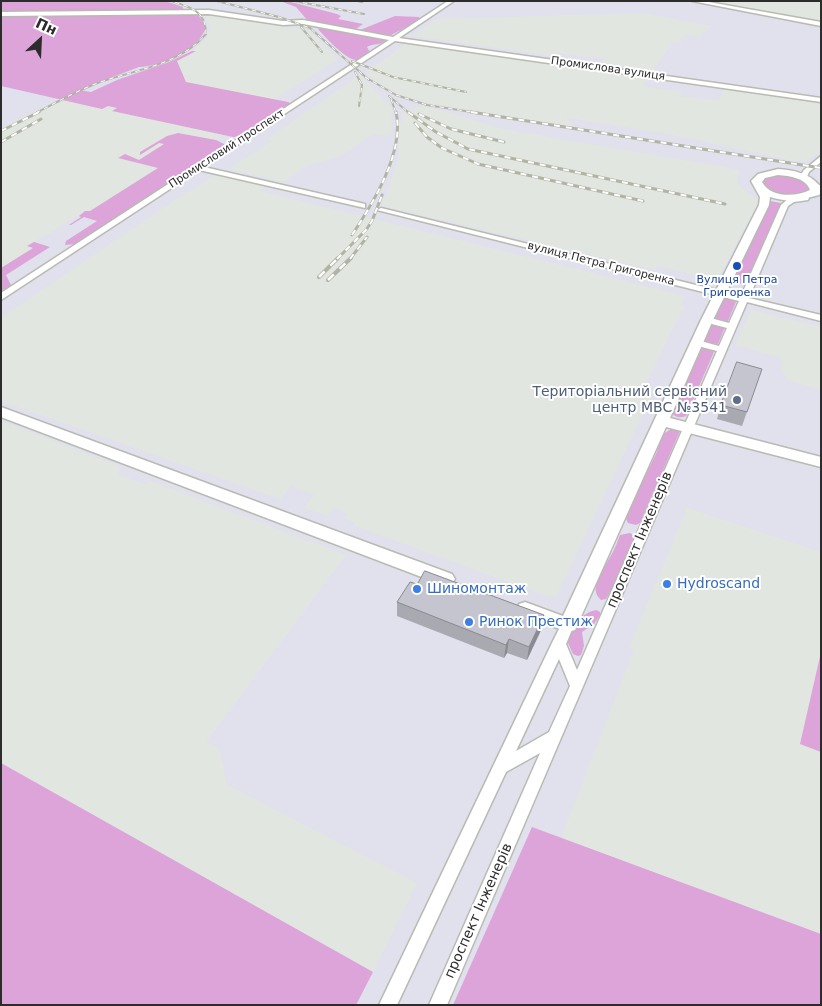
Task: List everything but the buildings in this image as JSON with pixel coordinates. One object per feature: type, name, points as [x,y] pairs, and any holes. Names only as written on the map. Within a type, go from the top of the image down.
[{"type":"street","name":"Промисловий проспект","points":[[1,297],[452,1]]},
{"type":"street","points":[[694,1],[821,24]]},
{"type":"street","name":"Промислова вулиця","points":[[1,14],[206,11],[283,23],[305,21],[323,27],[395,39],[821,100]]},
{"type":"street","points":[[800,176],[821,158]]},
{"type":"street","points":[[199,168],[362,206]]},
{"type":"street","name":"проспект Інженерів","points":[[568,625],[698,343],[763,195],[756,181],[765,174],[800,176]]},
{"type":"street","points":[[800,176],[821,178]]},
{"type":"street","points":[[763,195],[773,199],[814,193],[816,189],[814,185],[800,176]]},
{"type":"street","name":"проспект Інженерів","points":[[438,1005],[785,205],[792,200],[814,193]]},
{"type":"street","name":"вулиця Петра Григоренка","points":[[381,210],[821,318]]},
{"type":"street","points":[[708,320],[732,326]]},
{"type":"street","points":[[698,343],[722,350]]},
{"type":"street","points":[[1,412],[465,586]]},
{"type":"street","points":[[662,421],[821,462]]},
{"type":"street","points":[[388,1005],[568,625],[512,604]]},
{"type":"street","points":[[559,643],[577,687]]},
{"type":"street","points":[[500,768],[516,757],[541,746],[555,736]]},
{"type":"shaded area","points":[[6,1],[165,1],[183,7],[183,9],[1,12],[1,2]]},
{"type":"shaded area","points":[[280,1],[287,1],[337,14],[341,16],[338,19],[363,24],[356,29],[308,21],[296,7]]},
{"type":"shaded area","points":[[704,1],[821,1],[821,22]]},
{"type":"shaded area","points":[[195,11],[204,23],[205,30],[194,45],[186,51],[167,61],[139,67],[79,90],[91,92],[117,80],[196,51],[177,61],[186,82],[292,104],[243,136],[233,137],[112,111],[117,108],[108,106],[102,109],[1,86],[1,14]]},
{"type":"shaded area","points":[[643,13],[712,26],[699,37],[686,35],[680,43],[673,42],[653,71],[600,63],[604,59],[558,53],[554,56],[412,36],[437,19]]},
{"type":"shaded area","points":[[210,15],[297,29],[306,28],[338,59],[273,100],[186,82],[177,61],[195,52],[192,51],[206,39],[211,28],[205,16]]},
{"type":"shaded area","points":[[395,16],[419,17],[420,20],[391,35],[362,33],[360,30]]},
{"type":"shaded area","points":[[318,29],[385,40],[382,43],[367,47],[370,52],[356,60],[346,56],[336,47]]},
{"type":"shaded area","points":[[407,43],[649,78],[643,86],[682,92],[680,96],[700,99],[719,100],[724,89],[821,103],[821,150],[807,161],[794,161],[674,135],[565,117],[575,127],[422,102],[382,86],[365,73]]},
{"type":"shaded area","points":[[361,76],[392,108],[391,136],[373,134],[338,158],[304,167],[284,182],[229,169],[273,140],[267,139],[355,78]]},
{"type":"shaded area","points":[[78,90],[111,96],[225,134],[90,212],[85,211],[28,246],[33,248],[1,268],[1,129]]},
{"type":"shaded area","points":[[423,105],[503,129],[740,170],[737,179],[739,186],[759,201],[717,280],[658,266],[655,270],[382,206],[399,158],[399,122],[403,122],[402,113]]},
{"type":"shaded area","points":[[178,133],[216,140],[226,145],[76,244],[65,245],[66,241],[97,221],[84,217],[69,225],[81,217],[79,216],[85,211],[90,211],[158,168],[118,158],[125,154],[139,160],[164,144],[159,143],[140,155],[140,152],[167,136]]},
{"type":"shaded area","points":[[772,174],[798,178],[809,189],[808,191],[788,195],[775,193],[764,186],[760,180]]},
{"type":"shaded area","points":[[219,175],[263,186],[264,188],[260,191],[685,296],[680,305],[684,306],[645,386],[652,394],[557,595],[549,597],[353,525],[355,523],[344,518],[348,513],[334,508],[328,516],[304,508],[314,495],[291,486],[280,499],[1,401],[1,318],[169,204],[213,176]]},
{"type":"shaded area","points":[[770,201],[781,203],[745,284],[733,283]]},
{"type":"shaded area","points":[[34,242],[50,247],[6,275],[11,285],[1,292],[1,268],[33,248],[27,246]]},
{"type":"shaded area","points":[[724,299],[736,302],[728,321],[715,320],[714,317]]},
{"type":"shaded area","points":[[751,310],[821,327],[821,390],[788,380],[781,369],[783,362],[779,357],[735,345]]},
{"type":"shaded area","points":[[716,324],[725,327],[718,344],[702,342],[710,325]]},
{"type":"shaded area","points":[[700,348],[714,352],[686,416],[676,417],[672,413],[687,380],[691,365]]},
{"type":"shaded area","points":[[1,421],[121,467],[117,474],[146,485],[150,481],[346,555],[206,742],[219,749],[227,785],[417,883],[373,972],[1,763]]},
{"type":"shaded area","points":[[673,428],[680,431],[640,523],[636,525],[628,523],[626,519],[627,512],[656,454],[663,434]]},
{"type":"shaded area","points":[[687,508],[821,552],[821,652],[800,744],[821,752],[821,934],[561,838],[634,650],[629,648]]},
{"type":"shaded area","points":[[630,533],[633,539],[614,585],[606,599],[601,600],[597,595],[596,589],[598,578],[613,552],[620,535]]},
{"type":"shaded area","points":[[596,610],[600,612],[600,615],[594,624],[582,632],[584,646],[581,655],[573,654],[568,643],[574,626],[586,614]]},
{"type":"shaded area","points":[[821,652],[821,752],[800,744]]},
{"type":"shaded area","points":[[1,763],[373,972],[356,1005],[1,1005]]},
{"type":"shaded area","points":[[532,827],[821,934],[821,1005],[453,1005]]},
{"type":"railway","points":[[36,113],[95,84],[169,60],[195,45],[206,34],[203,20],[191,8],[171,1]]},
{"type":"railway","points":[[217,1],[279,17],[310,28],[367,78]]},
{"type":"railway","points":[[294,1],[364,14]]},
{"type":"railway","points":[[301,27],[322,52]]},
{"type":"railway","points":[[352,61],[393,77],[466,92]]},
{"type":"railway","points":[[355,72],[362,85],[359,106]]},
{"type":"railway","points":[[367,78],[396,95],[427,105],[478,113]]},
{"type":"railway","points":[[389,96],[409,113]]},
{"type":"railway","points":[[391,99],[396,113]]},
{"type":"railway","points":[[1,131],[39,112]]},
{"type":"railway","points":[[352,235],[378,193],[392,160],[398,127],[396,112]]},
{"type":"railway","points":[[408,112],[436,132],[468,149],[725,204]]},
{"type":"railway","points":[[471,112],[821,168]]},
{"type":"railway","points":[[419,114],[451,129],[504,142]]},
{"type":"railway","points":[[1,142],[41,119]]},
{"type":"railway","points":[[415,123],[427,137],[442,148],[478,164],[643,201]]},
{"type":"railway","points":[[319,277],[366,230],[372,221],[382,195]]},
{"type":"railway","points":[[350,259],[367,237]]},
{"type":"railway","points":[[328,280],[350,259]]},
{"type":"place","name":"Вулиця Петра Григоренка","points":[[737,266]]},
{"type":"place","name":"Територіальний сервісний центр МВС №3541","points":[[737,400]]},
{"type":"place","name":"Hydroscand","points":[[667,584]]},
{"type":"place","name":"Шиномонтаж","points":[[417,589]]},
{"type":"place","name":"Ринок Престиж","points":[[469,622]]}]
